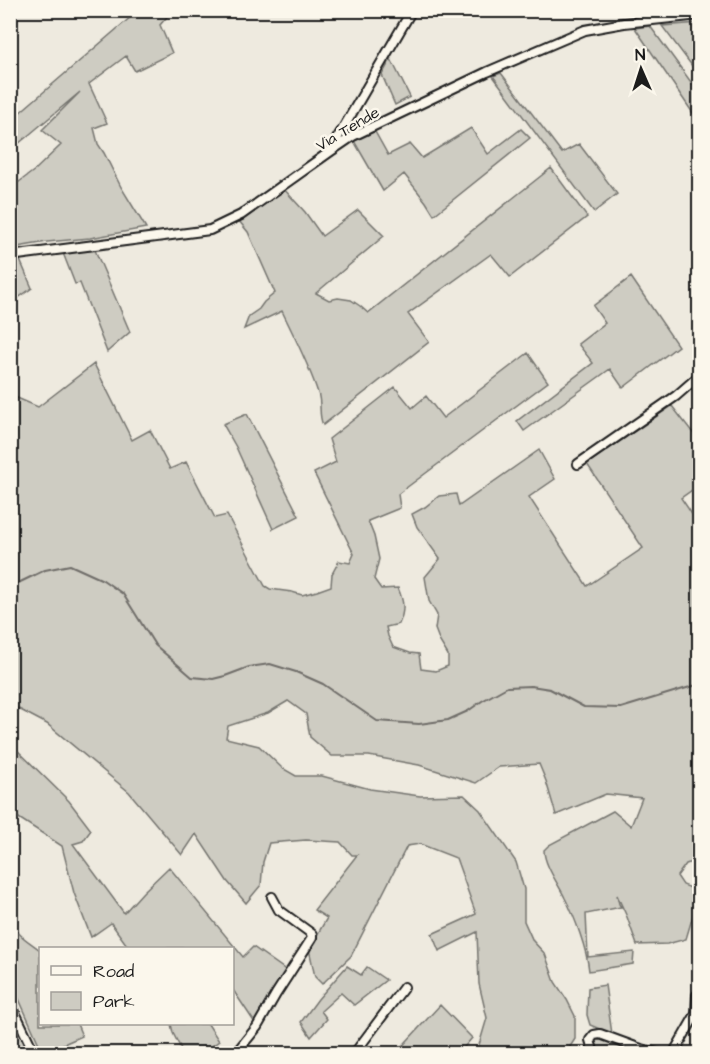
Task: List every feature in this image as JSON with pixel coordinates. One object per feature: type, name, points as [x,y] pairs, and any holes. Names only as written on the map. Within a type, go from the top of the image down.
[{"type":"street","points":[[331,151],[412,10]]},
{"type":"street","name":"Via Tende","points":[[10,256],[210,230],[248,211],[360,132],[498,68],[585,30],[605,25],[699,15]]},
{"type":"street","points":[[578,464],[676,396],[699,375]]},
{"type":"street","points":[[235,1053],[257,1027],[312,938],[312,934],[279,910],[272,897]]},
{"type":"street","points":[[354,1053],[404,987]]},
{"type":"street","points":[[673,1053],[696,1014],[699,991]]},
{"type":"street","points":[[10,1002],[35,1053]]},
{"type":"street","points":[[594,1053],[590,1040],[594,1035],[600,1034],[641,1049],[662,1053]]},
{"type":"green space","points":[[139,10],[172,11],[160,25],[172,53],[135,71],[126,56],[89,84],[107,123],[94,128],[98,144],[146,228],[11,248],[11,188],[35,170],[61,145],[42,130],[80,92],[11,150],[11,120]]},
{"type":"green space","points":[[700,23],[699,75],[662,26]]},
{"type":"green space","points":[[650,26],[699,93],[699,122],[635,28]]},
{"type":"green space","points":[[391,59],[410,97],[395,105],[382,75]]},
{"type":"green space","points":[[501,73],[562,153],[579,144],[617,194],[594,212],[493,76]]},
{"type":"green space","points":[[471,128],[488,154],[521,129],[530,138],[434,215],[404,174],[383,191],[354,141],[374,130],[388,155],[410,144],[422,158]]},
{"type":"green space","points":[[551,168],[587,217],[510,277],[491,254],[408,314],[429,342],[323,425],[319,397],[314,383],[282,311],[244,329],[249,316],[275,293],[248,232],[239,221],[282,187],[305,212],[322,236],[358,210],[384,236],[316,293],[329,300],[338,298],[351,300],[368,313]]},
{"type":"green space","points":[[95,250],[130,332],[107,352],[80,283],[75,284],[63,253]]},
{"type":"green space","points":[[11,260],[20,260],[32,288],[11,303]]},
{"type":"green space","points":[[631,277],[678,346],[623,388],[610,369],[524,431],[517,421],[593,363],[578,344],[605,323],[593,306]]},
{"type":"green space","points":[[528,353],[548,382],[398,494],[400,508],[368,521],[379,559],[374,579],[381,589],[398,588],[403,602],[399,624],[386,627],[388,636],[393,647],[419,654],[421,669],[436,671],[448,666],[448,655],[435,629],[437,615],[429,601],[425,577],[440,559],[417,527],[412,514],[439,496],[456,494],[459,506],[539,450],[555,479],[529,497],[587,586],[643,548],[587,464],[672,406],[700,442],[699,485],[681,498],[700,526],[699,860],[686,864],[677,876],[683,885],[699,891],[700,908],[694,912],[686,939],[667,944],[637,945],[617,895],[621,907],[586,914],[588,957],[634,952],[633,964],[589,971],[586,953],[569,906],[546,862],[544,850],[549,845],[613,811],[631,826],[642,798],[606,794],[556,815],[539,764],[499,767],[476,783],[419,765],[369,756],[332,756],[310,737],[306,714],[288,701],[268,713],[228,726],[226,738],[259,746],[282,768],[296,776],[322,776],[370,789],[420,796],[464,795],[480,810],[516,862],[524,889],[524,921],[533,941],[545,954],[555,982],[575,1016],[575,1039],[566,1053],[486,1053],[479,1045],[487,1018],[479,984],[477,932],[439,951],[432,934],[476,914],[456,858],[420,844],[407,846],[351,956],[322,984],[315,977],[309,949],[327,918],[314,910],[357,855],[352,855],[340,842],[306,840],[269,843],[263,862],[261,885],[246,903],[227,881],[196,834],[182,855],[129,792],[47,724],[11,705],[10,395],[38,407],[94,364],[132,440],[150,430],[170,469],[186,462],[215,518],[227,515],[265,586],[302,595],[331,586],[332,574],[339,561],[350,563],[354,554],[314,473],[336,462],[329,439],[395,387],[412,408],[426,396],[443,418]]},
{"type":"green space","points":[[247,414],[299,516],[273,529],[236,447],[223,424]]},
{"type":"green space","points":[[10,743],[69,801],[91,830],[83,841],[73,844],[124,913],[169,867],[243,957],[253,947],[287,971],[255,1023],[234,992],[234,947],[128,947],[111,923],[91,937],[74,893],[62,846],[11,813]]},
{"type":"green space","points":[[10,918],[19,933],[39,949],[39,1025],[77,1025],[82,1036],[43,1053],[11,981]]},
{"type":"green space","points":[[347,966],[361,975],[367,967],[386,980],[354,1005],[341,993],[321,1011],[327,1019],[311,1037],[301,1022]]},
{"type":"green space","points":[[605,985],[612,1034],[590,1025],[587,1015],[588,988]]},
{"type":"green space","points":[[10,1002],[35,1053],[11,1053]]},
{"type":"green space","points":[[440,1005],[472,1038],[459,1053],[396,1053]]},
{"type":"green space","points":[[171,1025],[209,1025],[219,1041],[202,1053],[183,1053]]},
{"type":"green space","points":[[603,1037],[651,1053],[599,1053],[594,1041]]},
{"type":"waterway","points":[[10,587],[45,570],[70,565],[103,580],[123,594],[155,645],[192,677],[213,679],[249,667],[270,664],[323,684],[377,721],[419,724],[448,720],[468,711],[507,687],[531,686],[550,689],[584,707],[621,708],[700,684]]}]
